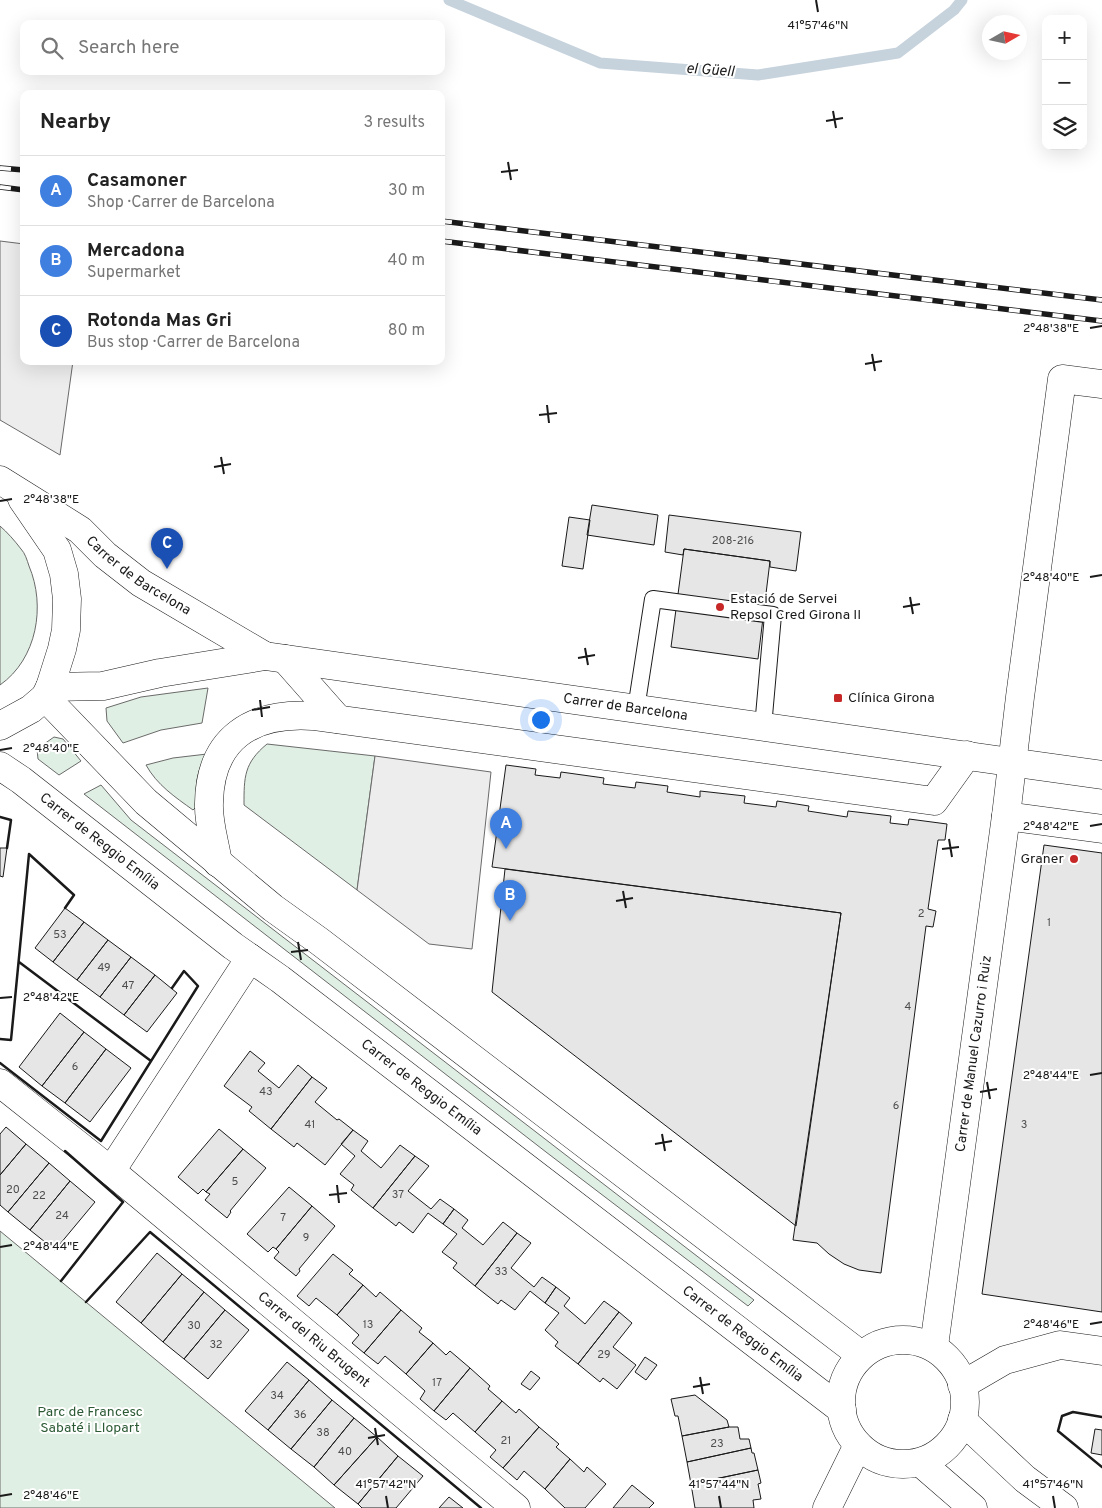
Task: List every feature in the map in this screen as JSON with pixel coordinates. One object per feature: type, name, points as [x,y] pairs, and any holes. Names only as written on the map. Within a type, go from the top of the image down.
[{"type":"street","name":"Carrer de Manuel Cazurro i Ruiz","points":[[934,1346],[1006,816],[1062,379],[1102,384]]},
{"type":"street","name":"Carrer de Barcelona","points":[[8,485],[80,530],[105,555],[141,583],[275,658],[338,719]]},
{"type":"street","points":[[0,726],[31,709],[48,692],[66,630],[67,599],[64,574],[57,550],[8,485]]},
{"type":"street","name":"Carrer de Barcelona","points":[[48,692],[103,686],[160,673],[275,658],[1102,775]]},
{"type":"street","points":[[48,692],[71,724],[146,802],[273,908],[343,959],[861,1356]]},
{"type":"street","points":[[218,863],[209,804],[210,784],[214,765],[224,748],[236,735],[252,724],[269,718],[293,714],[934,801],[967,755]]},
{"type":"street","name":"Carrer de Reggio Emília","points":[[10,773],[842,1410]]},
{"type":"street","points":[[1006,816],[1102,829]]},
{"type":"street","points":[[111,1171],[250,958]]},
{"type":"street","name":"Carrer del Riu Brugent","points":[[0,1083],[111,1171],[516,1508]]},
{"type":"street","points":[[908,1339],[934,1346],[949,1360],[962,1385],[964,1412],[959,1430],[948,1446],[934,1457],[921,1463],[886,1464],[873,1458],[858,1445],[847,1428],[840,1400],[848,1372],[861,1356],[878,1344],[908,1339]]},
{"type":"street","points":[[962,1385],[1006,1360],[1060,1345],[1102,1351]]},
{"type":"street","points":[[962,1420],[1025,1479],[1064,1508]]},
{"type":"street","points":[[827,1508],[858,1445]]},
{"type":"street","points":[[921,1463],[973,1508]]},
{"type":"lane","points":[[636,709],[653,599],[773,614],[763,727]]},
{"type":"green space","points":[[0,526],[26,557],[34,582],[37,614],[35,631],[23,661],[13,674],[0,685]]},
{"type":"green space","points":[[208,688],[202,723],[161,730],[123,743],[107,721],[106,708],[141,697]]},
{"type":"green space","points":[[54,737],[63,739],[81,761],[59,775],[38,759],[37,749]]},
{"type":"green space","points":[[267,744],[375,756],[357,890],[244,805],[244,786],[247,771],[259,751]]},
{"type":"green space","points":[[207,754],[198,773],[196,785],[197,806],[193,810],[161,785],[146,765],[173,758]]},
{"type":"green space","points":[[101,785],[131,820],[754,1300],[748,1306],[84,794]]},
{"type":"green space","name":"Parc de Francesc Sabaté i Llopart","points":[[0,1231],[335,1508],[0,1508]]},
{"type":"shaded area","points":[[0,241],[20,244],[20,365],[72,365],[60,455],[0,420]]},
{"type":"shaded area","points":[[375,756],[491,772],[472,949],[429,944],[357,890]]},
{"type":"building","points":[[592,505],[658,515],[654,545],[587,535]]},
{"type":"building","points":[[669,515],[801,532],[796,571],[770,567],[770,561],[684,549],[683,555],[665,552]]},
{"type":"building","points":[[569,517],[590,520],[583,569],[562,566]]},
{"type":"building","name":"Estació de Servei Repsol Cred Girona II","points":[[684,549],[770,561],[758,659],[671,647]]},
{"type":"building","points":[[506,765],[536,769],[535,775],[560,778],[561,772],[604,778],[603,784],[635,788],[636,782],[668,786],[667,792],[700,797],[700,791],[745,796],[744,803],[776,807],[777,801],[809,806],[808,811],[847,817],[848,811],[891,816],[890,823],[908,825],[909,819],[947,824],[945,840],[938,840],[928,909],[936,911],[933,927],[926,926],[881,1273],[859,1270],[844,1264],[817,1243],[793,1240],[841,913],[492,867]]},
{"type":"building","points":[[1044,845],[1102,853],[1102,1312],[982,1294]]},
{"type":"building","points":[[0,848],[7,848],[3,877],[0,876]]},
{"type":"building","points":[[505,869],[841,913],[796,1226],[492,992]]},
{"type":"building","points":[[65,908],[84,922],[53,962],[35,948]]},
{"type":"building","points":[[84,922],[108,940],[77,980],[53,962]]},
{"type":"building","points":[[108,940],[131,957],[100,997],[77,980]]},
{"type":"building","points":[[131,957],[155,975],[124,1015],[100,997]]},
{"type":"building","points":[[155,975],[177,993],[147,1032],[124,1015]]},
{"type":"building","points":[[60,1013],[84,1032],[42,1086],[19,1067]]},
{"type":"building","points":[[84,1032],[106,1049],[65,1103],[42,1086]]},
{"type":"building","points":[[106,1049],[131,1068],[90,1122],[65,1103]]},
{"type":"building","points":[[250,1051],[265,1063],[258,1071],[279,1088],[298,1065],[312,1077],[271,1129],[249,1111],[252,1107],[224,1086]]},
{"type":"building","points":[[312,1077],[327,1088],[315,1102],[353,1130],[325,1165],[297,1143],[294,1147],[271,1129]]},
{"type":"building","points":[[6,1127],[26,1144],[0,1175],[0,1134]]},
{"type":"building","points":[[219,1129],[243,1149],[206,1192],[203,1189],[198,1194],[178,1177]]},
{"type":"building","points":[[353,1130],[368,1141],[361,1151],[381,1168],[400,1145],[415,1156],[373,1208],[351,1190],[354,1185],[340,1174],[355,1156],[341,1144]]},
{"type":"building","points":[[26,1144],[49,1163],[8,1212],[0,1205],[0,1175]]},
{"type":"building","points":[[243,1149],[266,1168],[230,1211],[227,1218],[205,1200],[210,1194],[206,1192]]},
{"type":"building","points":[[415,1156],[429,1166],[408,1191],[431,1209],[440,1199],[454,1209],[443,1224],[428,1213],[413,1233],[399,1222],[396,1226],[373,1208]]},
{"type":"building","points":[[49,1163],[70,1181],[30,1230],[8,1212]]},
{"type":"building","points":[[70,1181],[95,1202],[55,1250],[30,1230]]},
{"type":"building","points":[[289,1187],[312,1206],[276,1249],[273,1247],[268,1252],[247,1234]]},
{"type":"building","points":[[312,1206],[335,1226],[299,1269],[300,1271],[296,1276],[274,1258],[279,1252],[276,1249]]},
{"type":"building","points":[[454,1209],[468,1220],[462,1228],[483,1245],[503,1222],[517,1233],[475,1286],[453,1268],[457,1263],[442,1252],[457,1234],[443,1224]]},
{"type":"building","points":[[517,1233],[531,1243],[511,1268],[534,1287],[542,1277],[556,1287],[545,1303],[530,1291],[515,1310],[501,1300],[498,1304],[475,1286]]},
{"type":"building","points":[[157,1253],[182,1274],[141,1323],[116,1302]]},
{"type":"building","points":[[333,1254],[353,1270],[349,1274],[363,1285],[337,1315],[316,1298],[309,1306],[297,1296]]},
{"type":"building","points":[[182,1274],[204,1292],[163,1342],[141,1323]]},
{"type":"building","points":[[363,1285],[376,1297],[380,1292],[401,1310],[364,1353],[352,1343],[359,1335],[337,1315]]},
{"type":"building","points":[[556,1287],[570,1298],[564,1306],[585,1324],[604,1301],[619,1312],[578,1364],[555,1346],[558,1342],[545,1330],[559,1313],[545,1303]]},
{"type":"building","points":[[204,1292],[225,1310],[184,1359],[163,1342]]},
{"type":"building","points":[[225,1310],[249,1330],[208,1379],[184,1359]]},
{"type":"building","points":[[401,1310],[422,1328],[419,1332],[433,1343],[406,1374],[385,1356],[378,1364],[364,1353]]},
{"type":"building","points":[[619,1312],[632,1323],[613,1347],[636,1365],[617,1389],[603,1378],[600,1382],[578,1364]]},
{"type":"building","points":[[433,1343],[446,1355],[450,1351],[470,1368],[434,1411],[420,1399],[425,1391],[406,1374]]},
{"type":"building","points":[[645,1357],[657,1365],[646,1380],[635,1372]]},
{"type":"building","points":[[287,1362],[309,1380],[268,1430],[245,1411]]},
{"type":"building","points":[[470,1368],[490,1386],[488,1389],[502,1401],[475,1432],[453,1413],[446,1420],[434,1411]]},
{"type":"building","points":[[531,1371],[540,1378],[530,1390],[521,1384]]},
{"type":"building","points":[[309,1380],[332,1400],[291,1449],[268,1430]]},
{"type":"building","points":[[695,1395],[727,1420],[729,1427],[682,1436],[678,1416],[675,1416],[671,1399]]},
{"type":"building","points":[[332,1400],[354,1418],[314,1467],[291,1449]]},
{"type":"building","points":[[502,1401],[516,1413],[519,1409],[539,1427],[503,1468],[490,1457],[496,1450],[475,1432]]},
{"type":"building","points":[[354,1418],[377,1437],[334,1485],[314,1467]]},
{"type":"building","points":[[539,1427],[559,1444],[556,1447],[570,1459],[545,1489],[524,1471],[517,1480],[503,1468]]},
{"type":"building","points":[[738,1427],[740,1439],[749,1439],[751,1448],[687,1462],[682,1436]]},
{"type":"building","points":[[1095,1429],[1102,1430],[1102,1455],[1091,1453]]},
{"type":"building","points":[[377,1437],[398,1456],[358,1504],[334,1485]]},
{"type":"building","points":[[751,1448],[758,1470],[691,1484],[687,1462]]},
{"type":"building","points":[[398,1456],[423,1476],[396,1508],[362,1508],[358,1504]]},
{"type":"building","points":[[570,1459],[584,1472],[587,1467],[606,1484],[585,1508],[565,1508],[545,1489]]},
{"type":"building","points":[[758,1470],[761,1483],[758,1484],[761,1499],[753,1500],[754,1508],[695,1508],[691,1484]]},
{"type":"building","points":[[632,1485],[654,1503],[649,1508],[613,1508]]},
{"type":"building","points":[[449,1497],[463,1508],[439,1508]]},
{"type":"waterway","name":"el Güell","points":[[449,0],[600,63],[758,75],[898,53],[954,10],[962,0]]},
{"type":"railway","points":[[0,168],[20,170]]},
{"type":"railway","points":[[0,187],[20,190]]},
{"type":"railway","points":[[445,221],[1102,300]]},
{"type":"railway","points":[[445,241],[1102,321]]},
{"type":"wall","points":[[0,817],[11,820],[7,848]]},
{"type":"wall","points":[[0,1039],[11,1040],[29,854],[74,895],[65,908]]},
{"type":"wall","points":[[19,962],[151,1061]]},
{"type":"wall","points":[[0,1063],[101,1141],[198,986],[184,971],[172,988]]},
{"type":"wall","points":[[61,1281],[123,1202],[65,1151]]},
{"type":"wall","points":[[86,1302],[150,1232],[481,1508]]},
{"type":"wall","points":[[1102,1417],[1073,1412],[1062,1416],[1058,1431],[1102,1467]]},
{"type":"place","name":"Rotonda Mas Gri","points":[[167,569]]},
{"type":"place","name":"Estació de Servei Repsol Cred Girona II","points":[[720,607]]},
{"type":"place","name":"Clínica Girona","points":[[838,698]]},
{"type":"place","name":"Casamoner","points":[[506,849]]},
{"type":"place","name":"Graner","points":[[1074,859]]},
{"type":"place","name":"Mercadona","points":[[510,921]]}]
